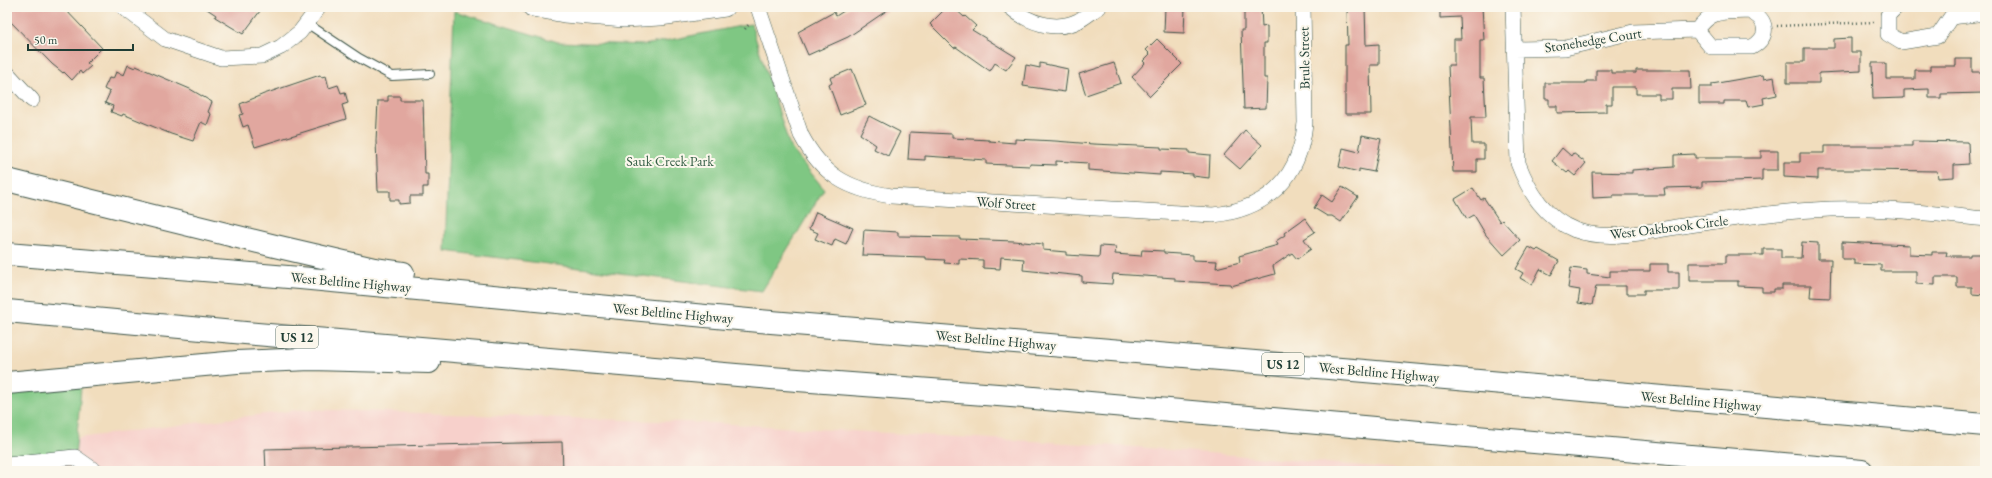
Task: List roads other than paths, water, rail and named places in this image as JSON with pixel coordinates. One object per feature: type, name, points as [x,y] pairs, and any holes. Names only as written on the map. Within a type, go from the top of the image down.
[{"type":"highway","points":[[7,180],[374,269],[480,285],[584,304]]},
{"type":"highway","name":"West Beltline Highway","points":[[7,254],[300,278],[759,321],[1352,370],[1985,425]]},
{"type":"highway","name":"US 12","points":[[7,311],[588,362],[1011,396],[1862,471]]},
{"type":"highway","points":[[7,384],[183,366],[312,359],[467,363],[588,362]]},
{"type":"street","points":[[123,7],[165,39],[221,58],[262,56],[281,47],[308,24],[320,7]]},
{"type":"street","points":[[532,7],[624,18],[660,16],[725,7]]},
{"type":"street","name":"Wolf Street","points":[[758,7],[801,135],[810,151],[818,162],[840,181],[853,187],[874,193],[1197,215],[1232,213],[1251,207],[1268,197],[1282,183],[1292,169],[1304,138],[1305,109]]},
{"type":"street","points":[[1010,7],[1018,14],[1045,26],[1053,26],[1077,21],[1099,7]]},
{"type":"street","name":"Brule Street","points":[[1303,7],[1305,109]]},
{"type":"street","name":"West Oakbrook Circle","points":[[1513,7],[1518,163],[1524,180],[1541,205],[1554,218],[1576,230],[1608,235],[1629,234],[1742,217],[1812,210],[1858,209],[1908,211],[1985,219]]},
{"type":"street","points":[[1896,7],[1888,15],[1886,22],[1888,34],[1895,40],[1901,42],[1938,36],[1946,12],[1985,13]]},
{"type":"street","points":[[1749,12],[1761,19],[1765,26],[1762,38],[1752,47],[1711,47],[1697,30],[1705,20],[1713,14],[1749,12]]},
{"type":"street","name":"Stonehedge Court","points":[[1514,50],[1565,48],[1633,32],[1697,30]]},
{"type":"street","points":[[7,73],[32,100]]},
{"type":"street","points":[[7,464],[75,457],[95,471]]},
{"type":"lane","points":[[308,24],[359,58],[392,76],[430,74]]},
{"type":"park label","name":"Sauk Creek Park","points":[[670,161]]}]
